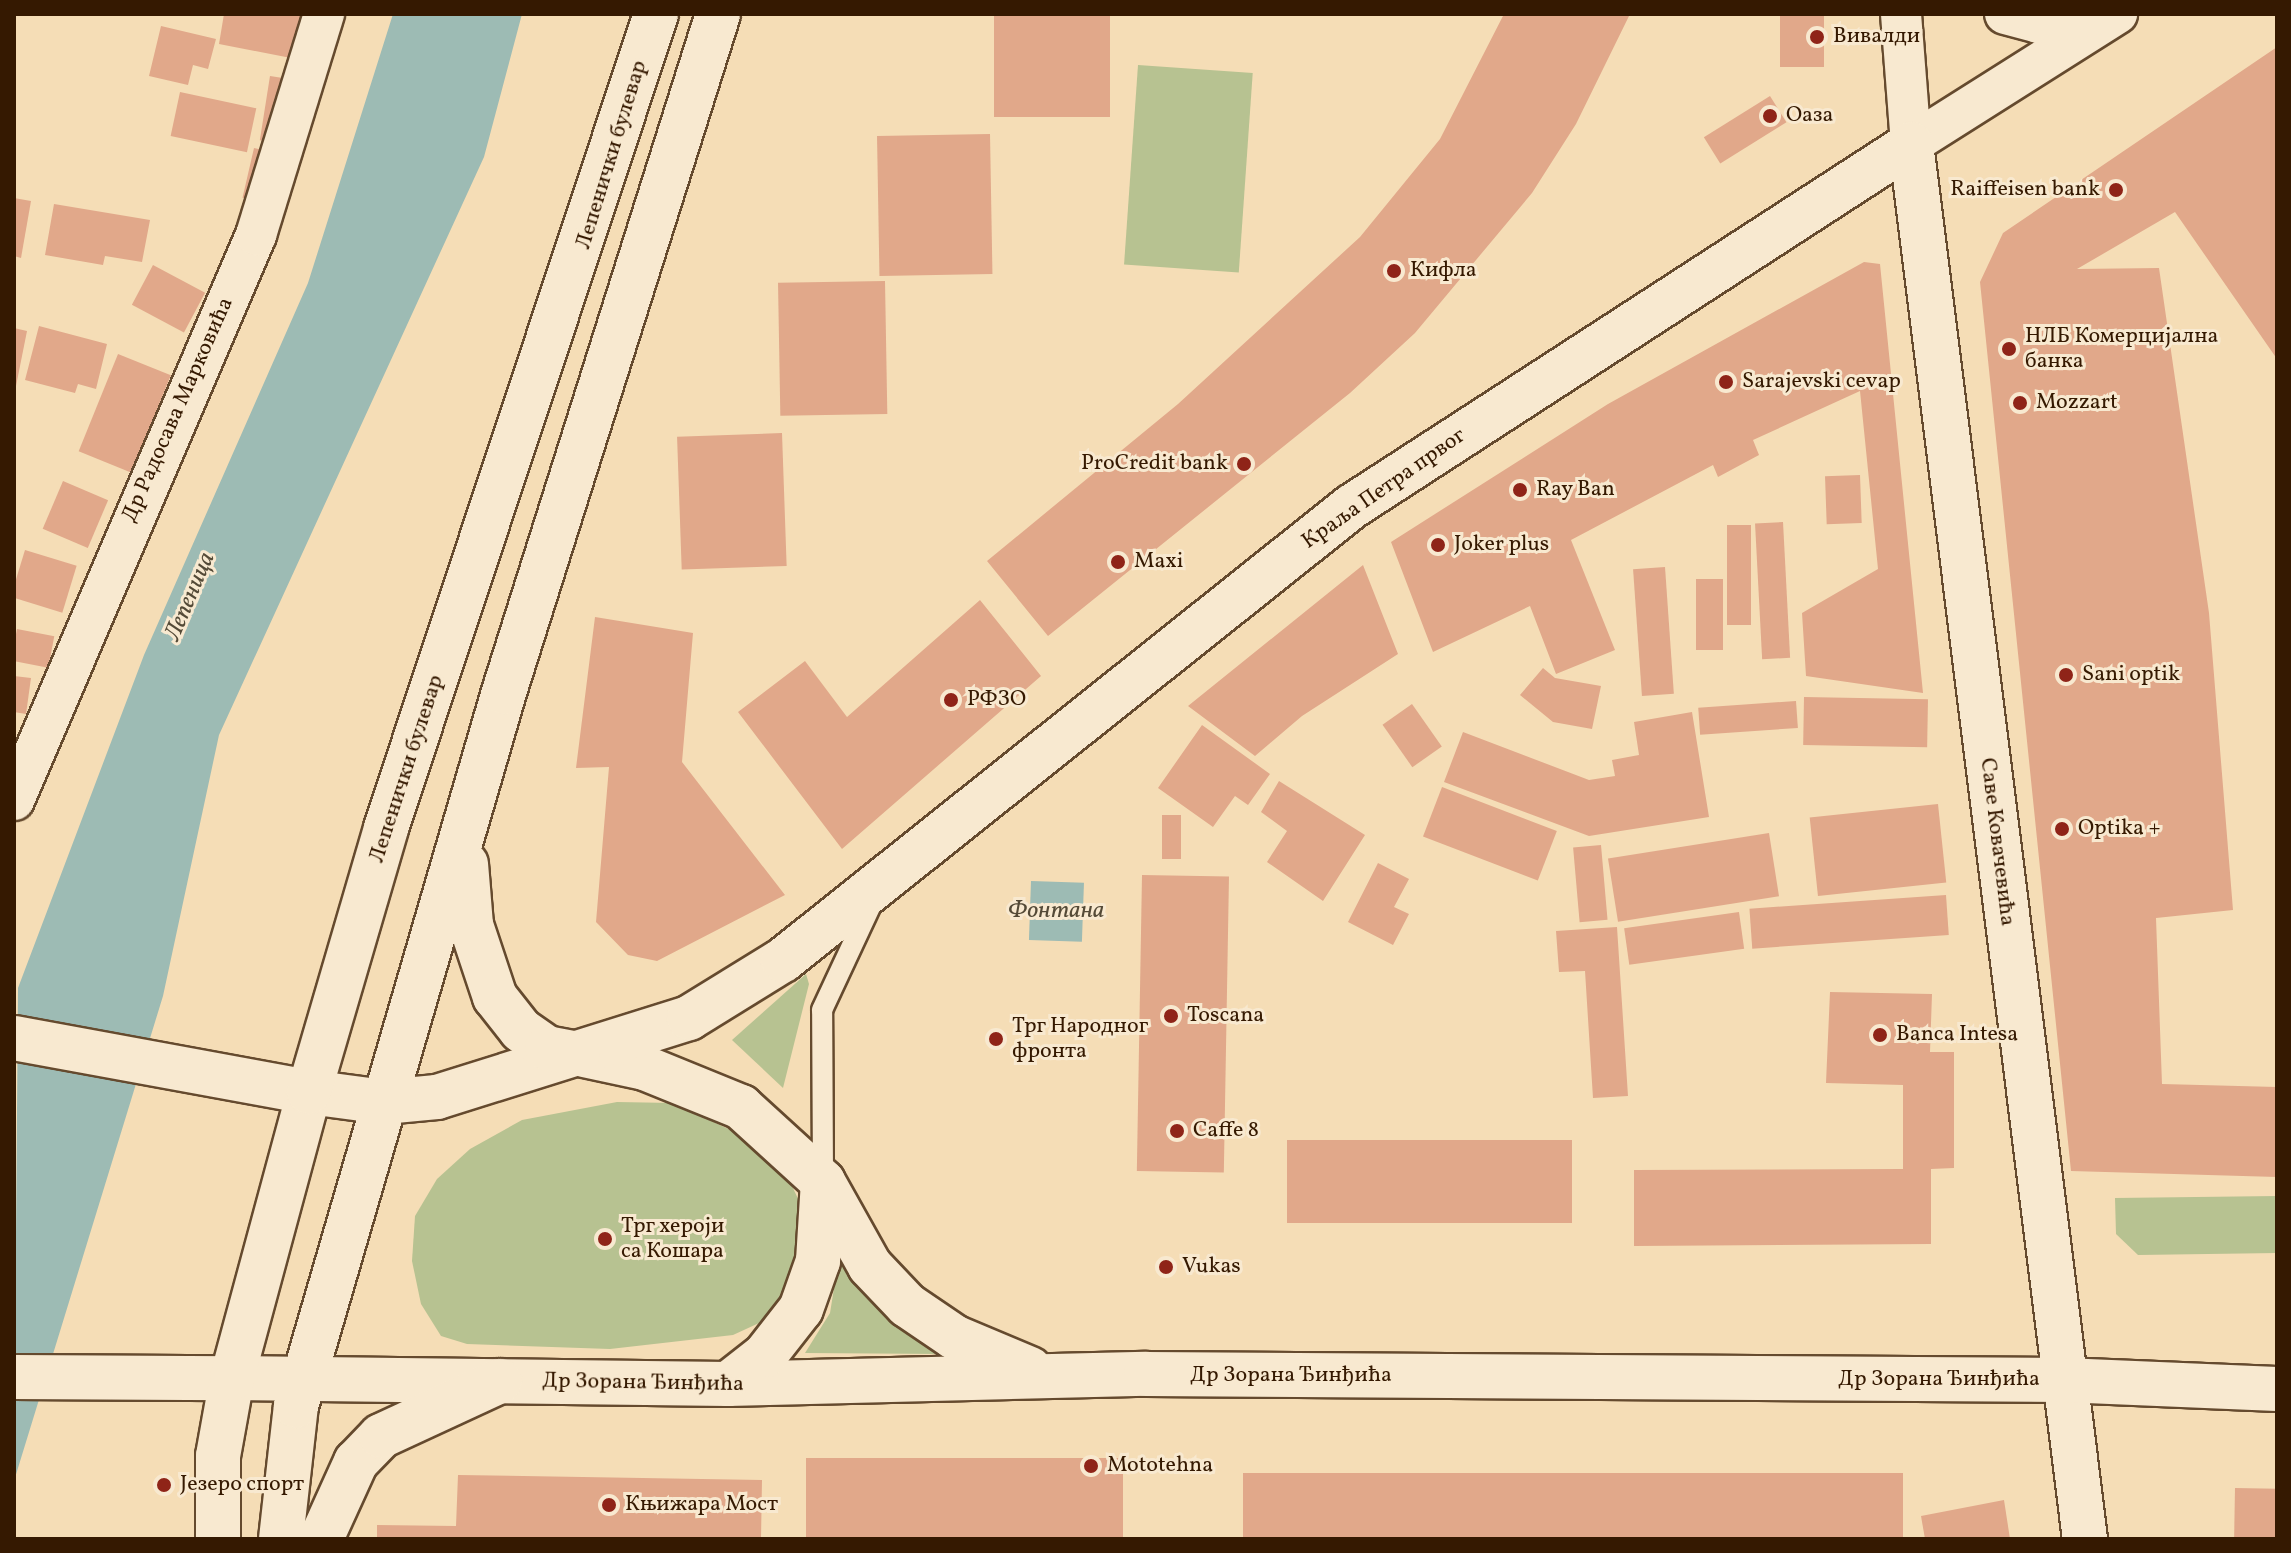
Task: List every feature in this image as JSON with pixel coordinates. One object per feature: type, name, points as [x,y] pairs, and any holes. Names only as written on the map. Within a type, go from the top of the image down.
[{"type":"street","name":"Др Радосава Марковића","points":[[14,800],[256,235],[324,14]]},
{"type":"street","name":"Лепенички булевар","points":[[218,1539],[218,1456],[232,1378],[309,1092],[386,828],[656,14]]},
{"type":"street","points":[[281,1539],[305,1379],[384,1102],[718,14]]},
{"type":"street","points":[[1901,14],[1911,144],[2117,14]]},
{"type":"street","points":[[2005,14],[2038,23],[2102,14]]},
{"type":"street","name":"Краља Петра првог","points":[[888,876],[1351,507],[1911,144]]},
{"type":"street","name":"Саве Ковачевића","points":[[1911,144],[2085,1539]]},
{"type":"street","points":[[464,835],[471,925],[495,997],[521,1030],[547,1048],[645,1068],[741,1107],[823,1182],[870,1266],[907,1305],[954,1337],[1043,1375]]},
{"type":"street","points":[[14,1038],[221,1071],[309,1092],[384,1102],[488,1085],[689,1018],[783,960],[888,876]]},
{"type":"street","points":[[728,1384],[765,1355],[801,1309],[818,1261],[823,1182]]},
{"type":"street","name":"Др Зорана Ђинђића","points":[[14,1377],[728,1384],[1043,1375],[2063,1380],[2277,1389]]},
{"type":"street","points":[[321,1539],[356,1462],[381,1436],[500,1381]]},
{"type":"lane","points":[[823,1182],[822,1010],[888,876]]},
{"type":"green space","points":[[1138,65],[1253,73],[1239,273],[1124,265]]},
{"type":"green space","points":[[806,974],[809,984],[783,1088],[732,1040]]},
{"type":"green space","name":"Трг хероји са Кошара","points":[[617,1102],[673,1103],[754,1141],[783,1167],[801,1205],[792,1272],[768,1319],[733,1335],[610,1349],[467,1344],[441,1336],[421,1304],[412,1261],[415,1216],[437,1179],[470,1149],[522,1120]]},
{"type":"green space","points":[[2277,1196],[2277,1253],[2138,1255],[2116,1234],[2115,1198]]},
{"type":"green space","points":[[841,1245],[939,1351],[938,1354],[805,1353],[830,1313]]},
{"type":"water","name":"Лепеница","points":[[393,14],[522,14],[484,157],[219,735],[163,996],[14,1481],[18,988],[144,655],[308,283]]},
{"type":"water","name":"Фонтана","points":[[1031,881],[1084,883],[1082,942],[1029,940]]},
{"type":"building","points":[[224,14],[305,14],[296,59],[219,44]]},
{"type":"building","points":[[994,14],[1110,14],[1110,117],[994,117]]},
{"type":"building","name":"Кифла","points":[[1504,14],[1630,14],[1576,124],[1532,193],[1415,333],[1350,393],[1048,636],[987,561],[1178,404],[1360,237],[1440,139]]},
{"type":"building","points":[[1780,14],[1824,14],[1824,67],[1780,67]]},
{"type":"building","points":[[161,26],[216,39],[208,69],[193,65],[188,85],[149,76]]},
{"type":"building","points":[[2277,47],[2277,359],[2175,212],[2077,269],[2159,268],[2209,613],[2233,910],[2156,918],[2162,1084],[2277,1087],[2277,1177],[2071,1171],[1980,282],[2003,233]]},
{"type":"building","points":[[270,76],[288,79],[278,143],[260,140]]},
{"type":"building","points":[[180,92],[256,108],[247,152],[171,136]]},
{"type":"building","points":[[1770,96],[1786,122],[1720,164],[1704,137]]},
{"type":"building","points":[[990,134],[992,274],[879,276],[877,136]]},
{"type":"building","points":[[254,148],[271,152],[259,202],[243,198]]},
{"type":"building","points":[[14,198],[31,201],[21,258],[14,256]]},
{"type":"building","points":[[54,204],[150,220],[142,262],[105,256],[103,265],[45,255]]},
{"type":"building","points":[[1864,262],[1880,264],[1923,693],[1806,676],[1802,613],[1878,569],[1860,391],[1753,440],[1759,455],[1718,477],[1713,465],[1571,540],[1615,650],[1556,674],[1530,606],[1433,652],[1391,542],[1608,404]]},
{"type":"building","points":[[153,265],[205,293],[184,332],[132,305]]},
{"type":"building","points":[[885,281],[887,414],[780,416],[778,283]]},
{"type":"building","points":[[39,326],[107,344],[96,389],[78,384],[75,393],[25,380]]},
{"type":"building","points":[[14,328],[27,331],[15,391],[14,391]]},
{"type":"building","points":[[118,354],[171,375],[132,473],[79,451]]},
{"type":"building","points":[[782,433],[787,566],[682,570],[677,437]]},
{"type":"building","points":[[1860,475],[1862,523],[1827,524],[1825,476]]},
{"type":"building","points":[[63,481],[108,500],[88,548],[43,529]]},
{"type":"building","points":[[1783,522],[1790,658],[1762,659],[1755,523]]},
{"type":"building","points":[[1727,525],[1751,525],[1751,625],[1727,625]]},
{"type":"building","points":[[25,550],[77,566],[62,613],[14,598],[14,586]]},
{"type":"building","points":[[1363,565],[1398,654],[1302,716],[1255,756],[1188,706]]},
{"type":"building","points":[[1665,567],[1674,694],[1642,696],[1633,569]]},
{"type":"building","points":[[1696,579],[1723,579],[1723,650],[1696,650]]},
{"type":"building","points":[[980,600],[1041,676],[842,849],[738,712],[805,661],[847,717]]},
{"type":"building","points":[[595,617],[693,633],[682,762],[785,895],[657,961],[628,955],[596,922],[609,767],[576,768]]},
{"type":"building","points":[[17,629],[54,636],[48,668],[14,661]]},
{"type":"building","points":[[1543,668],[1555,678],[1601,686],[1592,729],[1553,722],[1520,695]]},
{"type":"building","points":[[14,676],[31,678],[26,714],[14,712]]},
{"type":"building","points":[[1804,697],[1928,699],[1927,747],[1803,745]]},
{"type":"building","points":[[1796,701],[1798,728],[1700,735],[1698,708]]},
{"type":"building","points":[[1412,704],[1442,747],[1412,767],[1383,725]]},
{"type":"building","points":[[1692,712],[1709,817],[1589,836],[1444,782],[1463,732],[1589,780],[1615,776],[1612,760],[1639,755],[1634,722]]},
{"type":"building","points":[[1202,725],[1270,774],[1248,805],[1235,796],[1213,827],[1158,788]]},
{"type":"building","points":[[1279,781],[1365,835],[1323,901],[1267,862],[1287,831],[1261,812]]},
{"type":"building","points":[[1442,787],[1557,831],[1538,881],[1423,836]]},
{"type":"building","points":[[1938,804],[1946,883],[1818,896],[1810,817]]},
{"type":"building","points":[[1162,815],[1181,815],[1181,859],[1162,859]]},
{"type":"building","points":[[1769,833],[1779,896],[1618,922],[1608,858]]},
{"type":"building","points":[[1601,845],[1608,920],[1580,922],[1573,847]]},
{"type":"building","points":[[1378,863],[1409,879],[1394,907],[1409,914],[1393,945],[1348,922]]},
{"type":"building","points":[[1142,875],[1229,877],[1224,1172],[1137,1171]]},
{"type":"building","points":[[1946,895],[1949,935],[1752,949],[1749,909]]},
{"type":"building","points":[[1739,912],[1744,949],[1629,965],[1624,928]]},
{"type":"building","points":[[1617,927],[1628,1096],[1593,1098],[1585,971],[1559,972],[1556,931]]},
{"type":"building","points":[[1830,992],[1932,994],[1930,1052],[1954,1052],[1954,1168],[1931,1169],[1931,1244],[1634,1246],[1634,1170],[1903,1169],[1903,1085],[1826,1083]]},
{"type":"building","points":[[1287,1140],[1572,1140],[1572,1223],[1287,1223]]},
{"type":"building","points":[[806,1458],[1123,1458],[1123,1539],[806,1539]]},
{"type":"building","points":[[1243,1473],[1903,1473],[1903,1539],[1243,1539]]},
{"type":"building","points":[[458,1475],[762,1480],[761,1539],[377,1539],[377,1525],[456,1526]]},
{"type":"building","points":[[2235,1488],[2277,1489],[2276,1539],[2234,1539]]},
{"type":"building","points":[[2004,1500],[2010,1539],[1925,1539],[1921,1516]]},
{"type":"place","name":"Вивалди","points":[[1817,37]]},
{"type":"place","name":"Оаза","points":[[1770,116]]},
{"type":"place","name":"Raiffeisen bank","points":[[2116,190]]},
{"type":"place","name":"Кифла","points":[[1394,271]]},
{"type":"place","name":"НЛБ Комерцијална банка","points":[[2009,349]]},
{"type":"place","name":"Sarajevski cevap","points":[[1726,382]]},
{"type":"place","name":"Mozzart","points":[[2020,403]]},
{"type":"place","name":"ProCredit bank","points":[[1244,464]]},
{"type":"place","name":"Ray Ban","points":[[1520,490]]},
{"type":"place","name":"Joker plus","points":[[1438,545]]},
{"type":"place","name":"Maxi","points":[[1118,562]]},
{"type":"place","name":"Sani optik","points":[[2066,675]]},
{"type":"place","name":"РФЗО","points":[[951,700]]},
{"type":"place","name":"Optika +","points":[[2062,829]]},
{"type":"place","name":"Toscana","points":[[1171,1016]]},
{"type":"place","name":"Banca Intesa","points":[[1880,1035]]},
{"type":"place","name":"Трг Народног фронта","points":[[996,1039]]},
{"type":"place","name":"Caffe 8","points":[[1177,1131]]},
{"type":"place","name":"Трг хероји са Кошара","points":[[605,1239]]},
{"type":"place","name":"Vukas","points":[[1166,1267]]},
{"type":"place","name":"Mototehna","points":[[1091,1466]]},
{"type":"place","name":"Језеро спорт","points":[[164,1485]]},
{"type":"place","name":"Књижара Мост","points":[[609,1505]]}]
